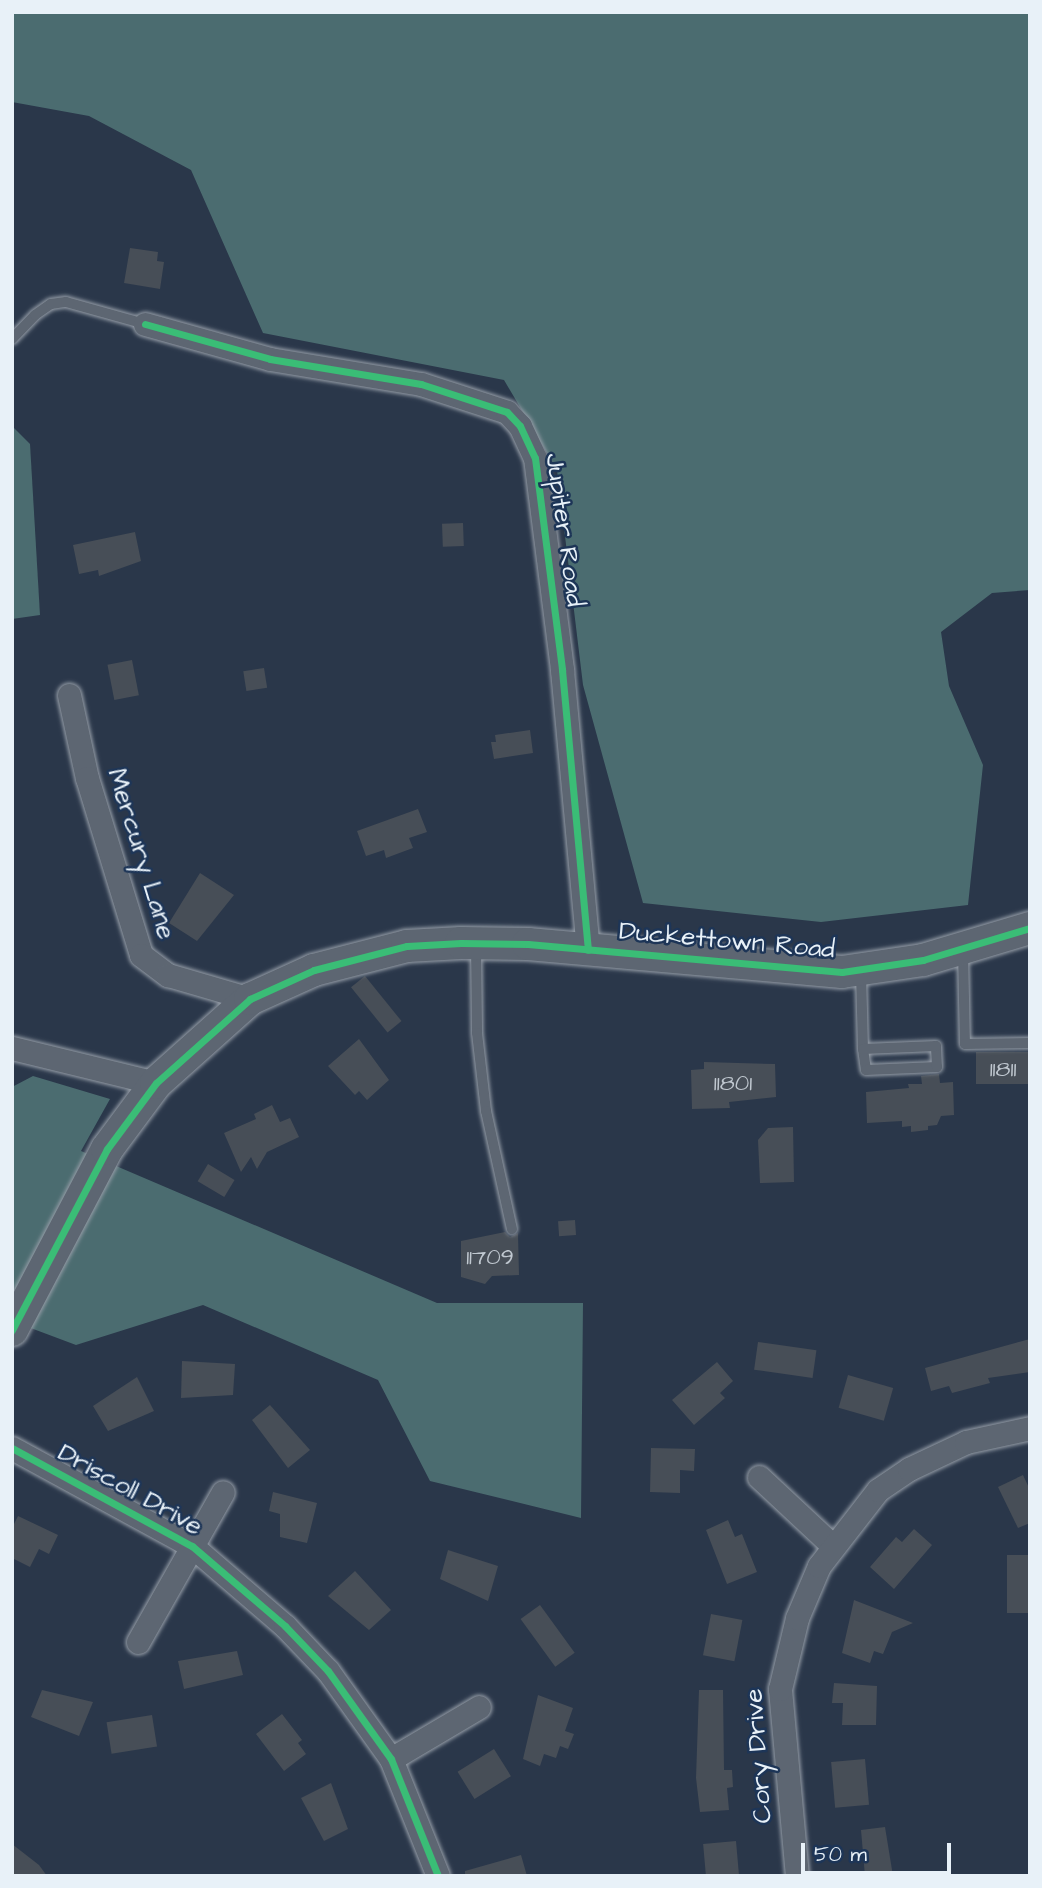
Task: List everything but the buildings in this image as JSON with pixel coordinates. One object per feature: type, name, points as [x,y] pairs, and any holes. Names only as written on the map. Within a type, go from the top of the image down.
[{"type":"street","name":"Jupiter Road","points":[[145,324],[270,359],[421,384],[506,412],[520,426],[535,458],[562,670],[588,950]]},
{"type":"street","name":"Mercury Lane","points":[[69,695],[87,778],[141,955],[168,975],[250,999]]},
{"type":"street","name":"Duckettown Road","points":[[12,1330],[107,1149],[156,1083],[250,999],[362,955],[407,946],[476,943],[842,972],[963,948],[1030,928]]},
{"type":"street","points":[[12,1048],[156,1083]]},
{"type":"street","name":"Cory Drive","points":[[797,1876],[780,1689],[797,1618],[832,1545],[878,1490],[909,1469],[966,1442],[1030,1428]]},
{"type":"street","name":"Driscoll Drive","points":[[12,1448],[192,1546],[243,1586],[328,1671],[391,1759],[438,1876]]},
{"type":"street","points":[[759,1477],[832,1545]]},
{"type":"street","points":[[138,1642],[223,1492]]},
{"type":"street","points":[[391,1759],[480,1707]]},
{"type":"lane","points":[[12,339],[35,315],[51,304],[66,302],[145,324]]},
{"type":"lane","points":[[476,943],[477,1032],[486,1111],[512,1229]]},
{"type":"lane","points":[[963,948],[965,1044],[1030,1043]]},
{"type":"lane","points":[[861,970],[863,1049],[866,1070],[937,1067],[936,1046],[863,1049]]},
{"type":"green space","points":[[12,12],[1030,12],[1030,590],[992,593],[941,632],[949,686],[983,765],[968,905],[821,922],[643,903],[583,685],[557,470],[504,380],[263,333],[191,170],[89,116],[12,102]]},
{"type":"green space","points":[[12,426],[30,444],[40,615],[12,619]]},
{"type":"green space","points":[[33,1076],[110,1099],[81,1151],[437,1303],[583,1303],[581,1518],[430,1481],[378,1380],[203,1305],[76,1345],[12,1321],[12,1087]]},
{"type":"cycle path","points":[[145,324],[270,359],[421,384],[507,412],[520,426],[535,458],[562,670],[588,950]]},
{"type":"cycle path","points":[[12,1330],[107,1149],[156,1083],[250,999],[314,970],[407,946],[461,943],[528,944],[842,972],[923,960],[1030,928]]},
{"type":"cycle path","points":[[12,1448],[192,1546],[285,1626],[328,1671],[391,1759],[438,1876]]}]
